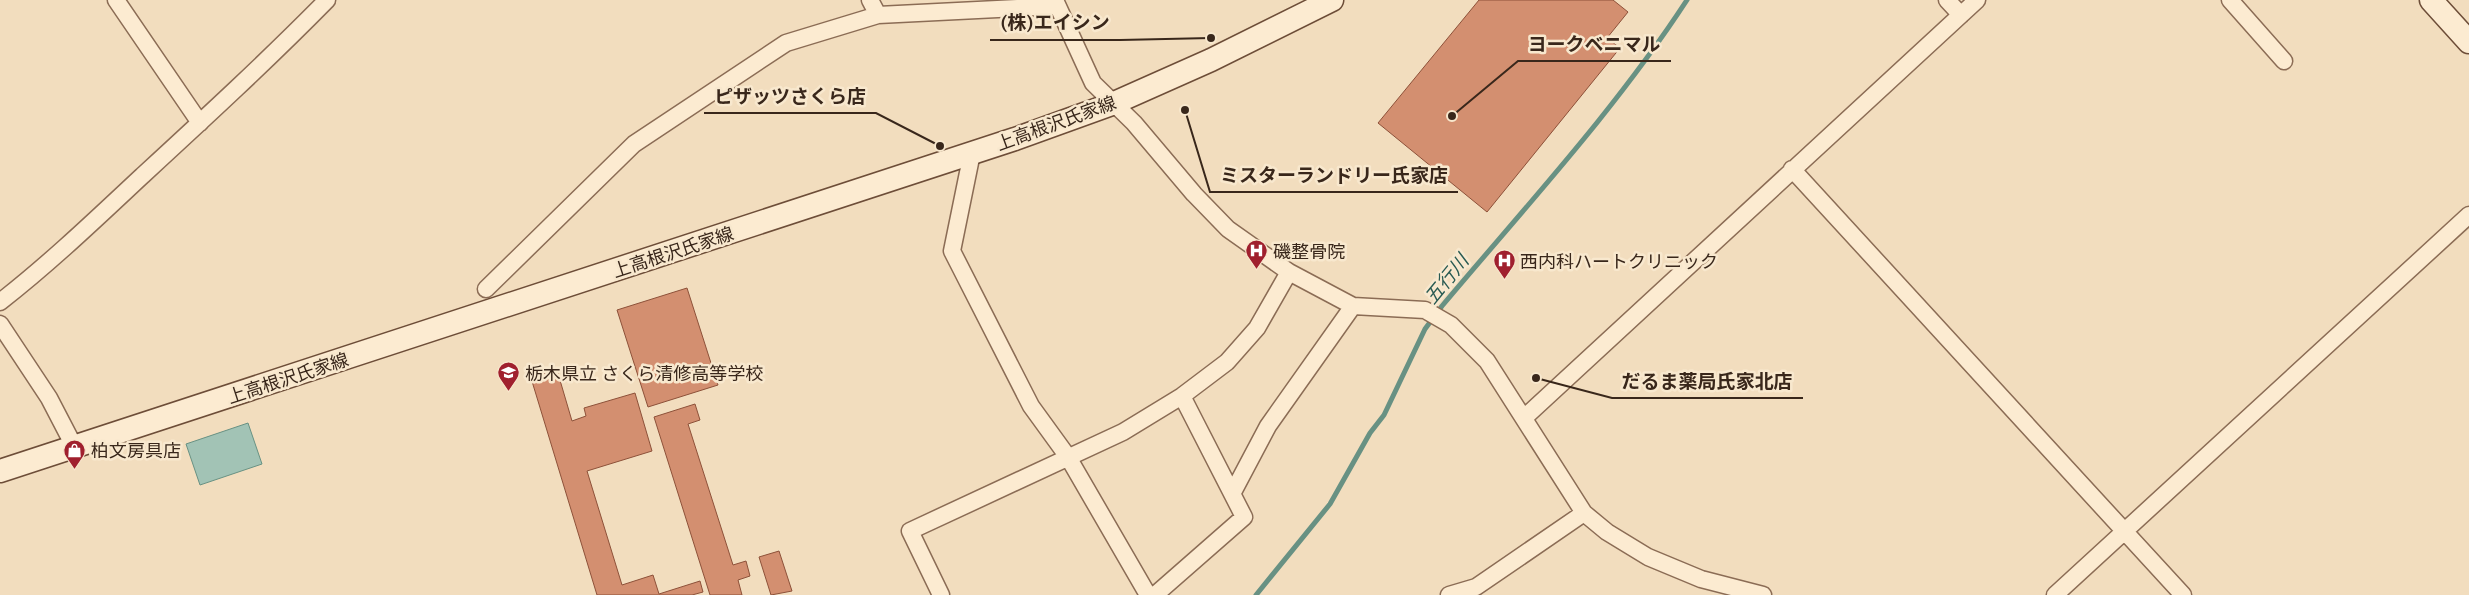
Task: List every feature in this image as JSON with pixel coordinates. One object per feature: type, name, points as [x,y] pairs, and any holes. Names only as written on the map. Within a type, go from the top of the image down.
[{"type":"main road","name":"上高根沢氏家線","points":[[0,471],[972,153],[1112,104],[1211,60],[1332,0]]},
{"type":"main road","points":[[2431,0],[2469,42]]},
{"type":"street","points":[[116,0],[200,123]]},
{"type":"street","points":[[0,302],[38,272],[200,123],[266,62],[327,0]]},
{"type":"street","points":[[870,0],[878,15]]},
{"type":"street","points":[[1946,0],[1961,15]]},
{"type":"street","points":[[1524,418],[1792,169],[1978,0]]},
{"type":"street","points":[[2230,0],[2284,61]]},
{"type":"street","points":[[486,289],[634,144],[786,43],[878,15],[1056,3],[1093,83],[1112,104],[1134,123],[1194,194],[1228,230],[1289,272],[1353,306],[1424,310],[1451,325],[1487,361],[1584,513],[1607,532],[1648,556],[1701,579],[1763,595]]},
{"type":"street","points":[[972,153],[952,251],[1031,406],[1068,457],[1148,595]]},
{"type":"street","points":[[1792,169],[2183,595]]},
{"type":"street","points":[[2055,595],[2469,216]]},
{"type":"street","points":[[941,595],[910,531],[1123,432],[1182,396],[1227,362],[1257,328],[1289,272]]},
{"type":"street","points":[[1232,494],[1268,426],[1353,306]]},
{"type":"street","points":[[0,324],[49,398],[75,448]]},
{"type":"street","points":[[1155,595],[1244,517],[1182,396]]},
{"type":"street","points":[[1449,595],[1476,587],[1584,513]]},
{"type":"shaded area","points":[[248,423],[262,464],[200,485],[186,444]]},
{"type":"building","points":[[1479,0],[1613,0],[1628,12],[1607,38],[1620,48],[1487,212],[1378,123]]},
{"type":"building","points":[[687,288],[718,385],[648,407],[617,310]]},
{"type":"building","points":[[557,370],[572,421],[586,416],[584,408],[635,393],[652,451],[587,471],[622,585],[653,575],[659,594],[700,581],[703,592],[692,595],[597,595],[531,378]]},
{"type":"building","points":[[695,404],[700,420],[688,424],[733,565],[746,561],[750,576],[738,580],[742,595],[710,595],[654,417]]},
{"type":"building","points":[[779,551],[792,591],[771,595],[759,557]]},
{"type":"waterway","name":"五行川","points":[[1256,595],[1330,504],[1370,433],[1384,415],[1425,329],[1442,306],[1538,194],[1631,80],[1687,0]]},
{"type":"place","name":"(株)エイシン","points":[[1211,38]]},
{"type":"place","name":"ミスターランドリー氏家店","points":[[1185,110]]},
{"type":"place","name":"ヨークベニマル","points":[[1452,116]]},
{"type":"place","name":"ピザッツさくら店","points":[[940,146]]},
{"type":"place","name":"磯整骨院","points":[[1257,270]]},
{"type":"place","name":"西内科ハートクリニック","points":[[1504,280]]},
{"type":"place","name":"だるま薬局氏家北店","points":[[1536,378]]},
{"type":"place","name":"栃木県立 さくら清修高等学校","points":[[509,392]]},
{"type":"place","name":"柏文房具店","points":[[75,469]]}]
